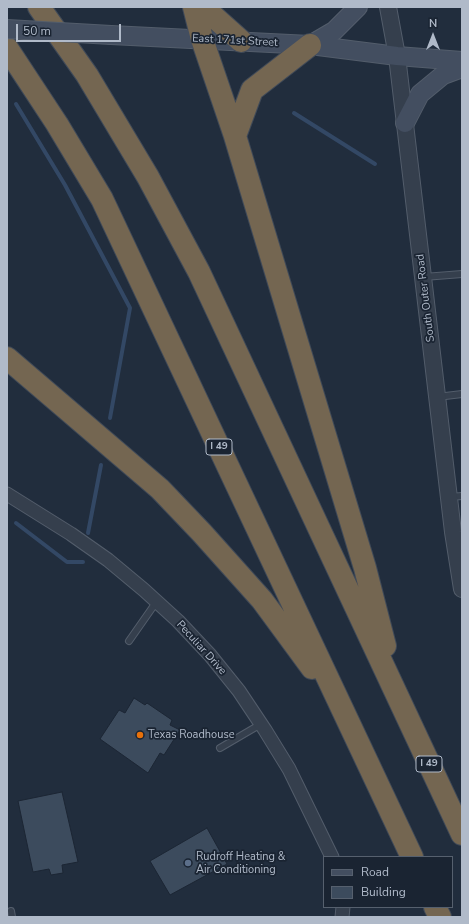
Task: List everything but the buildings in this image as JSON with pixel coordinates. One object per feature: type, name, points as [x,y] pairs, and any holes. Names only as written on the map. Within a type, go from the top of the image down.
[{"type":"highway","name":"I 49","points":[[39,7],[87,75],[148,176],[199,272],[462,834]]},
{"type":"highway","points":[[194,7],[202,39],[235,136],[365,568],[397,694]]},
{"type":"highway","points":[[203,7],[241,41]]},
{"type":"highway","points":[[235,136],[252,90],[310,45]]},
{"type":"highway","name":"I 49","points":[[7,48],[57,124],[102,199],[412,856]]},
{"type":"highway","points":[[7,358],[160,489],[202,532],[262,600],[340,705]]},
{"type":"highway","points":[[436,908],[440,917]]},
{"type":"main road","points":[[310,45],[334,31],[358,7]]},
{"type":"main road","name":"East 171st Street","points":[[7,29],[310,45],[397,56],[462,61]]},
{"type":"main road","points":[[405,123],[420,94],[443,75],[462,68]]},
{"type":"street","name":"South Outer Road","points":[[388,7],[392,19],[397,56],[437,397],[456,496],[453,532],[462,589]]},
{"type":"street","name":"Peculiar Drive","points":[[7,494],[71,534],[108,560],[157,601],[210,655],[239,691],[289,769],[332,856]]},
{"type":"lane","points":[[423,277],[462,274]]},
{"type":"lane","points":[[437,397],[462,394]]},
{"type":"lane","points":[[129,641],[157,601]]},
{"type":"lane","points":[[220,748],[261,724]]},
{"type":"waterway","points":[[16,104],[65,185],[130,308],[110,418]]},
{"type":"waterway","points":[[294,113],[375,164]]},
{"type":"waterway","points":[[88,533],[101,465]]},
{"type":"waterway","points":[[16,523],[67,562],[83,562]]},
{"type":"place","name":"Texas Roadhouse","points":[[140,735]]},
{"type":"place","name":"Rudroff Heating & Air Conditioning","points":[[188,863]]}]
